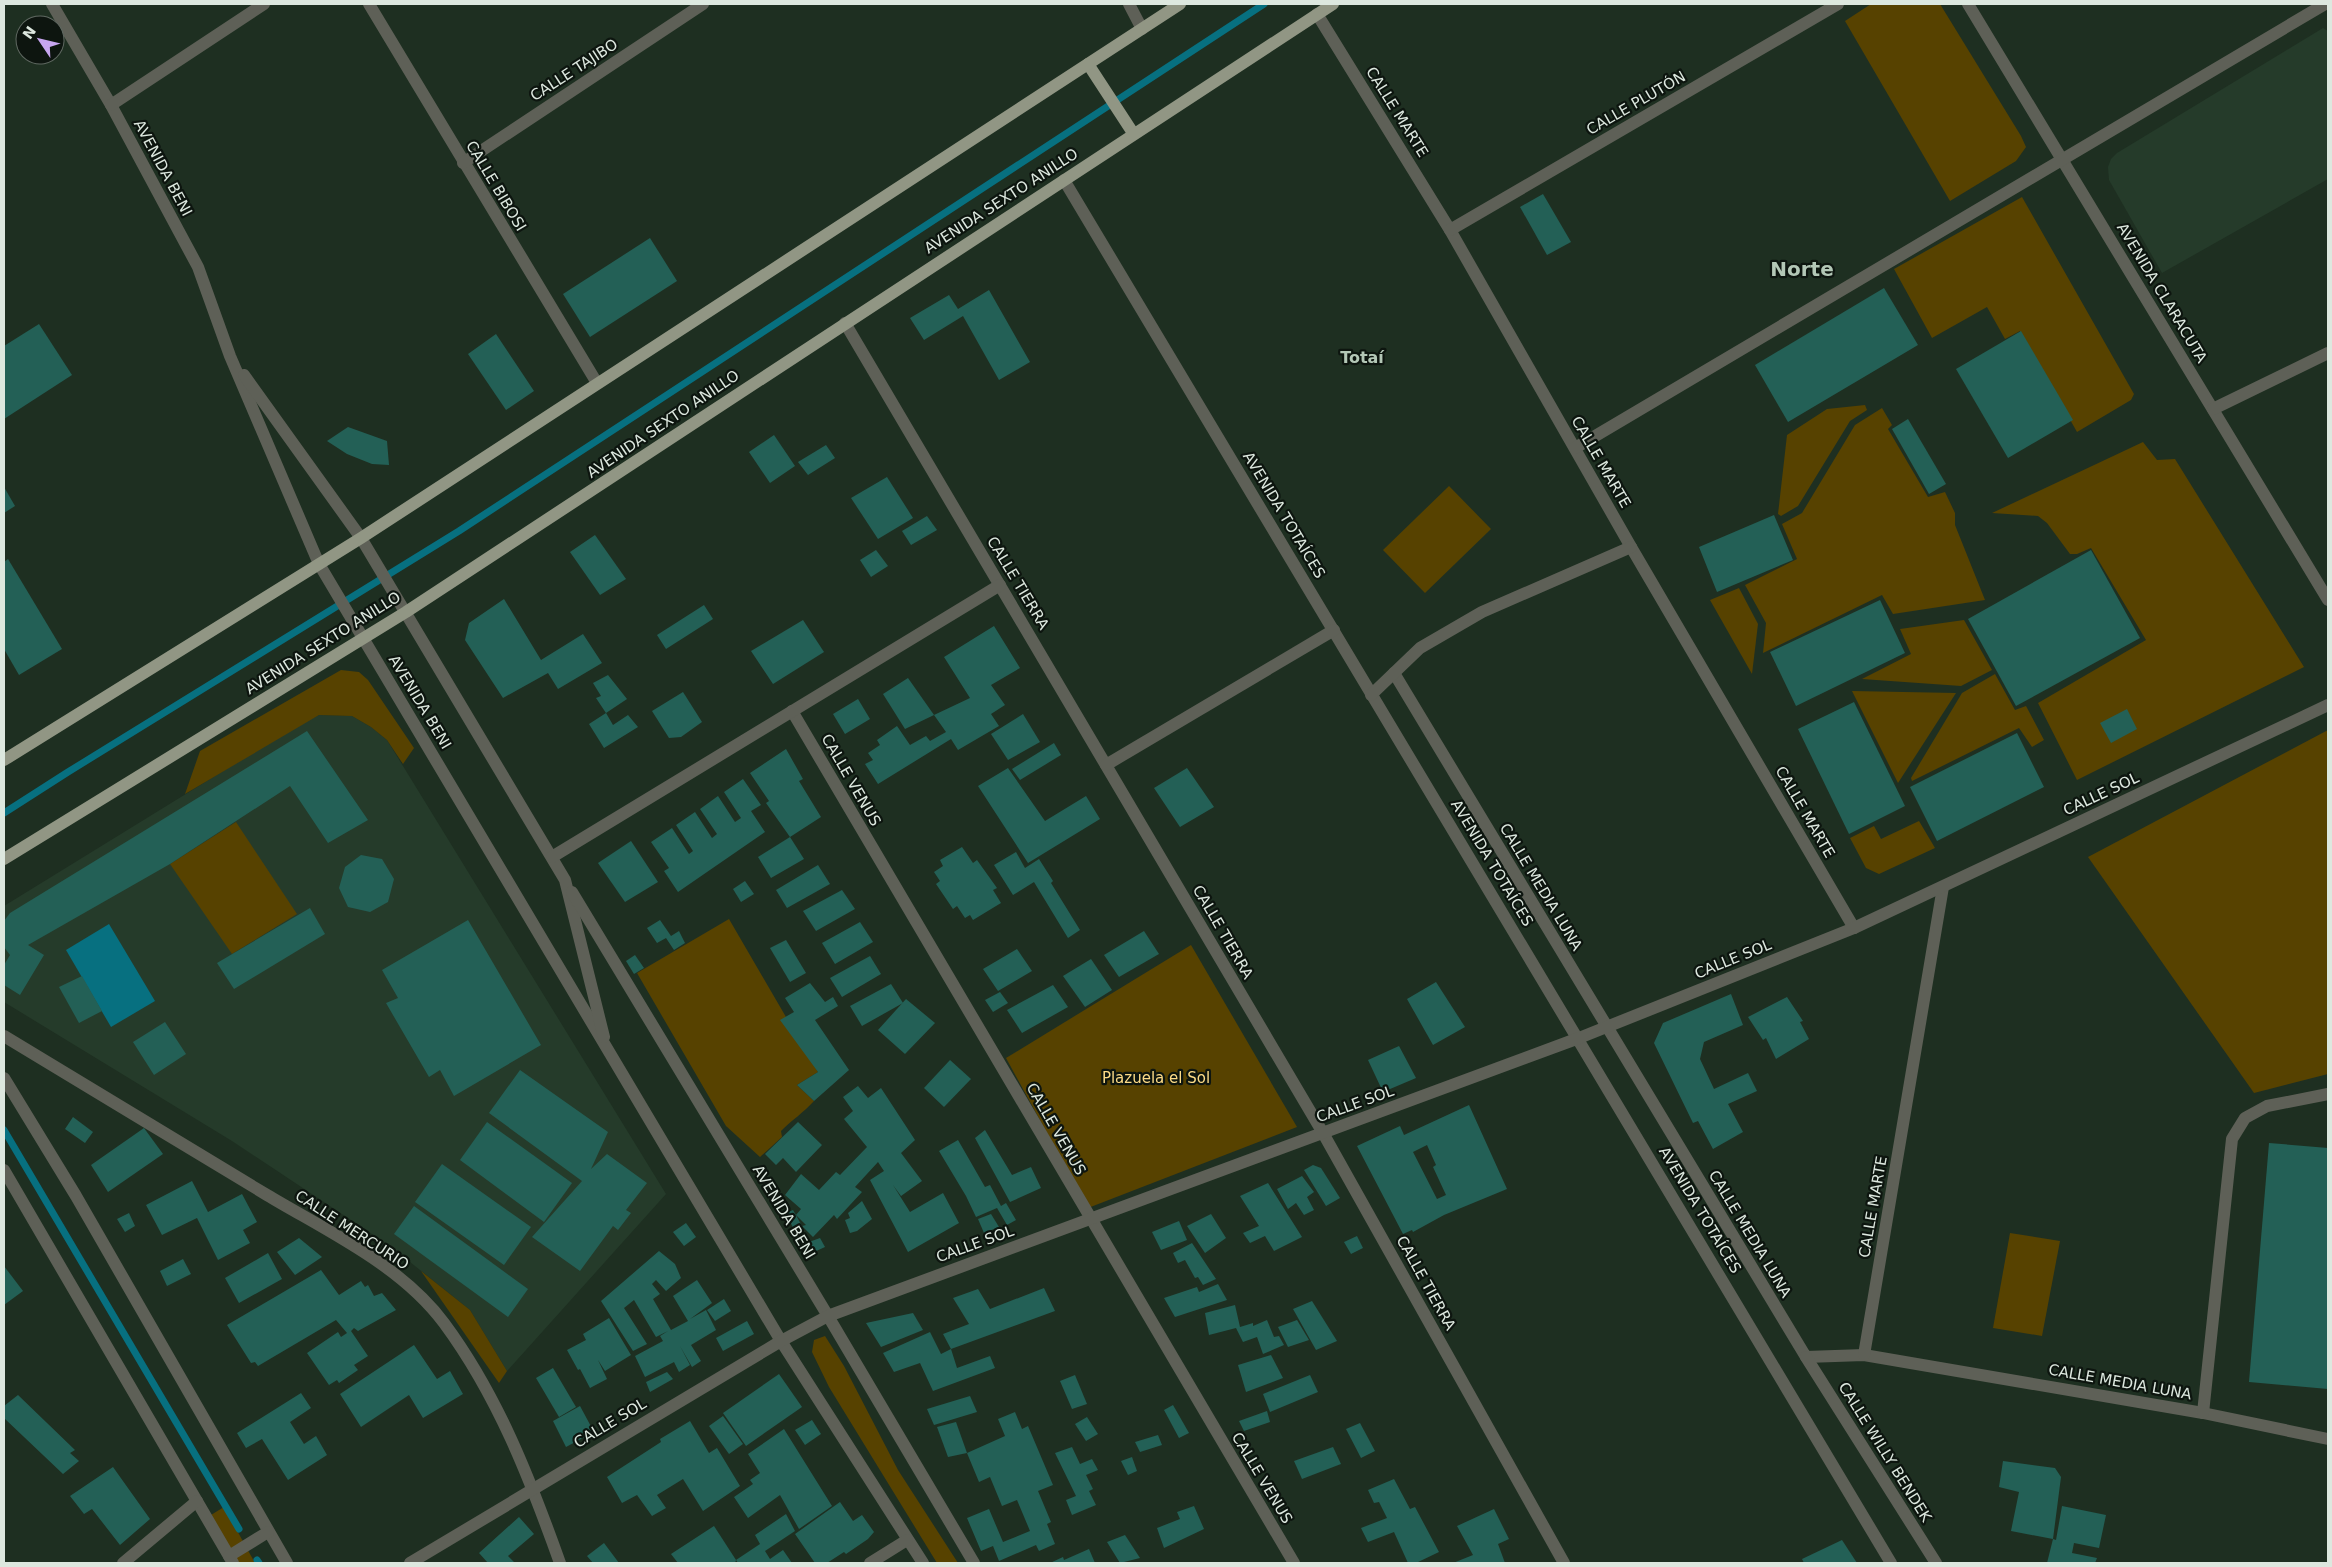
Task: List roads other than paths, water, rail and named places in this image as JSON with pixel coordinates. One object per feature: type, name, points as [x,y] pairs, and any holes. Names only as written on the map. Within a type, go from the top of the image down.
[{"type":"main road","points":[[4,760],[322,569],[361,538],[1180,4]]},
{"type":"main road","name":"AVENIDA SEXTO ANILLO","points":[[4,859],[406,612],[1133,133],[1333,4]]},
{"type":"main road","points":[[1088,64],[1133,133]]},
{"type":"street","name":"AVENIDA BENI","points":[[52,4],[111,105],[198,267],[230,356],[322,569],[781,1341],[923,1563]]},
{"type":"street","points":[[111,105],[264,4]]},
{"type":"street","name":"CALLE BIBOSI","points":[[369,4],[597,383]]},
{"type":"street","name":"CALLE TAJIBO","points":[[463,163],[703,4]]},
{"type":"street","points":[[1129,4],[1142,29]]},
{"type":"street","name":"CALLE PLUTÓN","points":[[1450,230],[1838,4]]},
{"type":"street","name":"AVENIDA CLARACUTA","points":[[1968,4],[2328,600]]},
{"type":"street","points":[[1575,448],[2325,4]]},
{"type":"street","name":"CALLE MARTE","points":[[1318,14],[1450,230],[1631,547],[1854,928]]},
{"type":"street","name":"AVENIDA TOTAÍCES","points":[[1064,180],[1334,630],[1370,694],[1579,1038],[1891,1563]]},
{"type":"street","name":"CALLE TIERRA","points":[[845,323],[1323,1133],[1564,1563]]},
{"type":"street","points":[[2213,409],[2328,353]]},
{"type":"street","name":"AVENIDA BENI","points":[[230,356],[361,538],[974,1563]]},
{"type":"street","points":[[1370,694],[1420,648],[1482,612],[1631,547]]},
{"type":"street","points":[[552,857],[1000,585]]},
{"type":"street","points":[[1106,765],[1334,630]]},
{"type":"street","name":"CALLE MEDIA LUNA","points":[[1394,673],[1806,1357],[1864,1355],[2203,1412],[2328,1438]]},
{"type":"street","name":"CALLE SOL","points":[[410,1563],[781,1341],[828,1316],[1579,1038],[1854,928],[2328,704]]},
{"type":"street","name":"CALLE VENUS","points":[[792,711],[1294,1563]]},
{"type":"street","name":"AVENIDA BENI","points":[[565,880],[608,1051]]},
{"type":"street","name":"CALLE MARTE","points":[[1864,1355],[1943,887]]},
{"type":"street","name":"CALLE MERCURIO","points":[[4,1036],[357,1249],[417,1293],[444,1323],[494,1402],[534,1488],[560,1563]]},
{"type":"street","points":[[4,1078],[76,1196],[287,1563]]},
{"type":"street","points":[[2203,1412],[2232,1139],[2246,1118],[2267,1106],[2328,1094]]},
{"type":"street","points":[[4,1170],[231,1560],[268,1532]]},
{"type":"street","name":"CALLE WILLY BENDEK","points":[[1806,1357],[1936,1563]]},
{"type":"street","points":[[124,1563],[197,1501]]},
{"type":"street","points":[[870,1563],[907,1540]]},
{"type":"water","points":[[109,924],[155,1001],[111,1027],[66,950]]},
{"type":"waterway","points":[[4,813],[459,531],[1264,4]]},
{"type":"waterway","points":[[4,1130],[239,1529]]},
{"type":"district","name":"Norte","points":[[1802,269]]},
{"type":"district","name":"Totaí","points":[[1362,357]]},
{"type":"park label","name":"Plazuela el Sol","points":[[1156,1078]]}]
